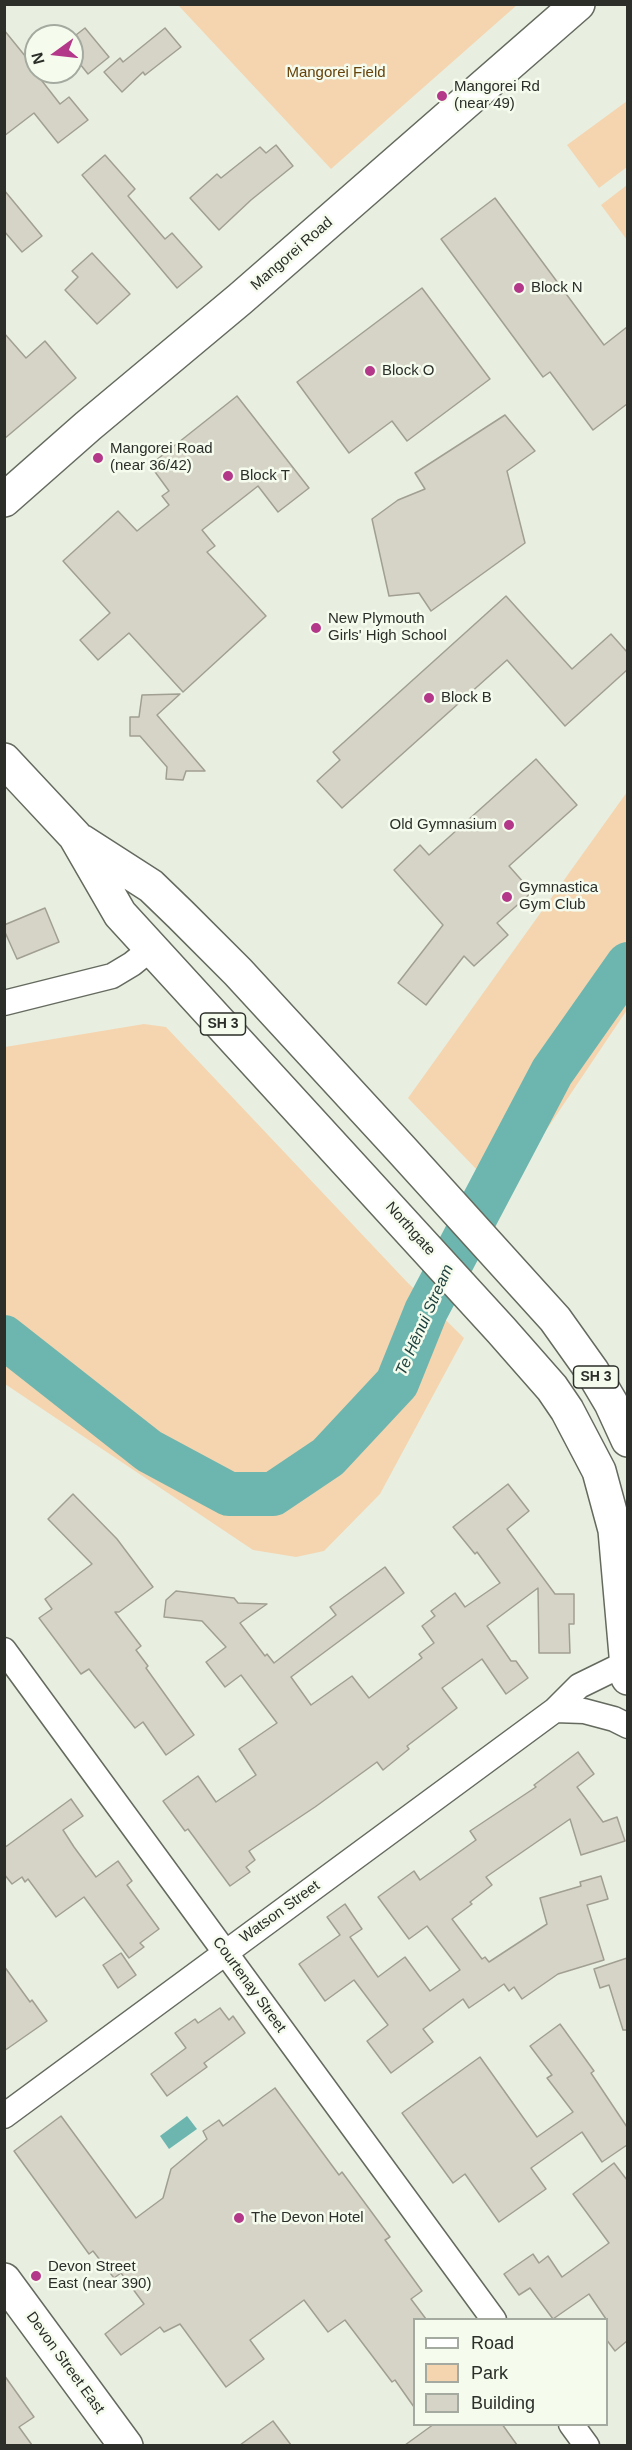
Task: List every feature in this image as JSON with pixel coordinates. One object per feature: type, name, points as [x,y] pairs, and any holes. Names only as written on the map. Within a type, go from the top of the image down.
[{"type":"main road","name":"Mangorei Road","points":[[4,500],[88,426],[240,299],[578,4]]},
{"type":"main road","name":"Northgate","points":[[4,759],[75,837],[120,914],[153,947],[552,1388],[581,1433],[599,1471],[610,1510],[618,1549],[627,1671]]},
{"type":"main road","name":"Northgate","points":[[75,837],[151,886],[238,972],[401,1149],[555,1319],[592,1371],[611,1403],[627,1440]]},
{"type":"main road","name":"Devon Street East","points":[[4,2280],[126,2445]]},
{"type":"street","points":[[4,1003],[112,976],[153,947]]},
{"type":"street","name":"Courtenay Street","points":[[4,1650],[493,2318]]},
{"type":"street","name":"Watson Street","points":[[4,2116],[555,1710],[585,1682],[627,1671]]},
{"type":"street","points":[[555,1710],[584,1711],[614,1719],[627,1726]]},
{"type":"street","points":[[573,2426],[587,2445]]},
{"type":"green space","name":"Mangorei Field","points":[[178,5],[517,5],[331,169]]},
{"type":"green space","points":[[627,101],[627,167],[599,188],[567,145]]},
{"type":"green space","points":[[627,185],[627,240],[601,205]]},
{"type":"green space","points":[[627,792],[627,1010],[502,1196],[408,1098]]},
{"type":"green space","points":[[144,1024],[166,1027],[407,1282],[464,1338],[380,1494],[324,1551],[296,1557],[253,1550],[5,1384],[5,1047]]},
{"type":"water","points":[[187,2116],[197,2129],[169,2149],[160,2136]]},
{"type":"building","points":[[165,28],[181,47],[145,75],[143,72],[122,92],[104,72],[120,58],[123,62]]},
{"type":"building","points":[[84,29],[109,57],[88,74],[84,69]]},
{"type":"building","points":[[4,30],[24,55],[24,84],[44,84],[60,104],[69,97],[88,120],[58,143],[34,113],[4,136]]},
{"type":"building","points":[[276,145],[293,166],[219,230],[190,198],[217,174],[221,178],[260,147],[266,153]]},
{"type":"building","points":[[105,155],[135,189],[128,196],[165,239],[172,233],[202,267],[177,288],[82,175]]},
{"type":"building","points":[[4,190],[42,236],[22,252],[4,231]]},
{"type":"building","name":"Block N","points":[[495,198],[604,345],[627,327],[627,404],[593,430],[550,372],[543,377],[441,239]]},
{"type":"building","points":[[92,253],[130,294],[97,324],[65,290],[78,277],[72,271]]},
{"type":"building","name":"Block O","points":[[422,288],[490,379],[407,441],[392,421],[349,453],[297,382]]},
{"type":"building","points":[[4,333],[26,358],[45,341],[76,378],[4,439]]},
{"type":"building","points":[[237,396],[309,488],[278,512],[258,486],[202,530],[215,546],[207,552],[266,616],[183,692],[129,633],[98,660],[80,640],[110,613],[63,561],[118,511],[137,531],[169,505],[162,496],[169,491],[150,465]]},
{"type":"building","points":[[505,415],[535,451],[507,471],[525,543],[431,611],[419,593],[389,596],[372,519],[398,500],[425,489],[415,473]]},
{"type":"building","name":"Block B","points":[[506,596],[572,669],[611,634],[627,652],[627,670],[565,726],[507,660],[342,808],[317,781],[340,760],[333,752]]},
{"type":"building","points":[[180,694],[157,715],[205,771],[186,771],[183,780],[166,779],[167,767],[140,736],[130,736],[130,717],[139,717],[142,695]]},
{"type":"building","points":[[536,759],[577,805],[509,866],[532,892],[497,923],[508,935],[474,966],[464,956],[426,1005],[398,983],[443,925],[394,870],[420,845],[429,855]]},
{"type":"building","points":[[45,908],[59,942],[17,959],[4,925]]},
{"type":"building","points":[[508,1484],[529,1511],[507,1529],[555,1594],[574,1594],[574,1624],[569,1624],[570,1653],[539,1653],[538,1588],[487,1626],[511,1661],[516,1661],[528,1678],[506,1694],[482,1659],[442,1688],[457,1708],[407,1746],[409,1749],[383,1770],[377,1762],[249,1851],[255,1860],[246,1867],[250,1872],[230,1886],[188,1829],[185,1831],[163,1801],[198,1776],[216,1802],[256,1775],[239,1749],[277,1723],[241,1675],[225,1687],[206,1662],[226,1647],[202,1621],[164,1617],[166,1600],[176,1591],[234,1598],[238,1603],[267,1604],[240,1623],[265,1656],[267,1654],[274,1663],[336,1615],[330,1607],[385,1567],[404,1593],[291,1677],[311,1705],[352,1676],[369,1698],[422,1658],[419,1654],[434,1643],[422,1626],[435,1616],[431,1611],[455,1593],[465,1607],[500,1583],[477,1552],[475,1554],[453,1527]]},
{"type":"building","points":[[73,1494],[117,1539],[153,1587],[119,1612],[115,1612],[141,1646],[136,1650],[148,1666],[146,1668],[194,1735],[166,1755],[143,1722],[135,1728],[89,1669],[81,1674],[39,1618],[52,1609],[45,1599],[92,1564],[48,1519]]},
{"type":"building","points":[[578,1752],[594,1774],[577,1787],[603,1822],[617,1817],[625,1841],[581,1855],[570,1819],[486,1877],[492,1885],[452,1919],[482,1959],[485,1957],[489,1962],[547,1924],[540,1898],[581,1886],[580,1882],[601,1876],[608,1899],[587,1905],[604,1960],[558,1974],[522,1999],[514,1987],[509,1991],[504,1984],[469,2008],[463,1999],[423,2029],[433,2042],[391,2073],[367,2041],[388,2025],[354,1980],[325,2001],[299,1964],[340,1935],[327,1917],[345,1904],[362,1929],[350,1937],[378,1977],[405,1957],[430,1991],[460,1970],[427,1926],[409,1939],[378,1897],[414,1871],[420,1880],[476,1840],[470,1831],[536,1787],[534,1785]]},
{"type":"building","points":[[71,1799],[83,1816],[63,1830],[74,1847],[96,1877],[118,1861],[132,1881],[127,1885],[159,1929],[140,1943],[144,1947],[129,1958],[84,1897],[56,1917],[28,1879],[25,1882],[22,1877],[12,1884],[4,1874],[4,1848]]},
{"type":"building","points":[[121,1953],[136,1975],[118,1988],[103,1965]]},
{"type":"building","points":[[627,1958],[627,2030],[623,2030],[609,1985],[600,1988],[594,1969]]},
{"type":"building","points":[[4,1966],[47,2021],[4,2051]]},
{"type":"building","points":[[220,2008],[229,2020],[233,2016],[245,2033],[204,2063],[207,2067],[167,2096],[151,2074],[186,2048],[175,2033],[195,2019],[198,2023]]},
{"type":"building","points":[[560,2024],[594,2071],[591,2073],[627,2127],[627,2145],[602,2162],[582,2132],[531,2168],[546,2189],[499,2222],[465,2174],[453,2183],[402,2113],[480,2057],[537,2137],[573,2112],[547,2078],[552,2075],[530,2046]]},
{"type":"building","points":[[275,2088],[339,2175],[342,2172],[390,2237],[385,2240],[422,2291],[411,2299],[425,2318],[413,2318],[413,2406],[395,2380],[392,2382],[345,2320],[328,2332],[304,2300],[250,2340],[264,2359],[226,2387],[180,2324],[164,2332],[160,2327],[121,2355],[105,2334],[144,2304],[121,2273],[114,2278],[93,2251],[89,2254],[14,2151],[61,2116],[136,2218],[163,2198],[171,2169],[207,2139],[203,2131],[219,2120],[223,2126]]},
{"type":"building","points":[[614,2163],[627,2180],[627,2341],[615,2351],[608,2342],[608,2318],[605,2318],[589,2294],[552,2318],[530,2288],[519,2295],[504,2274],[533,2254],[539,2263],[548,2256],[562,2277],[609,2243],[573,2194]]},
{"type":"building","points":[[4,2375],[34,2417],[19,2427],[32,2445],[4,2445]]},
{"type":"building","points":[[273,2421],[291,2445],[240,2445]]},
{"type":"building","points":[[431,2426],[503,2426],[517,2445],[405,2445]]},
{"type":"waterway","name":"Te Hēnui Stream","points":[[4,1337],[149,1451],[229,1494],[273,1494],[328,1457],[397,1383],[426,1311],[552,1072],[628,964]]},
{"type":"place","name":"Mangorei Rd (near 49)","points":[[442,96]]},
{"type":"place","name":"Block N","points":[[519,288]]},
{"type":"place","name":"Block O","points":[[370,371]]},
{"type":"place","name":"Mangorei Road (near 36/42)","points":[[98,458]]},
{"type":"place","name":"Block T","points":[[228,476]]},
{"type":"place","name":"New Plymouth Girls' High School","points":[[316,628]]},
{"type":"place","name":"Block B","points":[[429,698]]},
{"type":"place","name":"Old Gymnasium","points":[[509,825]]},
{"type":"place","name":"Gymnastica Gym Club","points":[[507,897]]},
{"type":"place","name":"The Devon Hotel","points":[[239,2218]]},
{"type":"place","name":"Devon Street East (near 390)","points":[[36,2276]]}]
